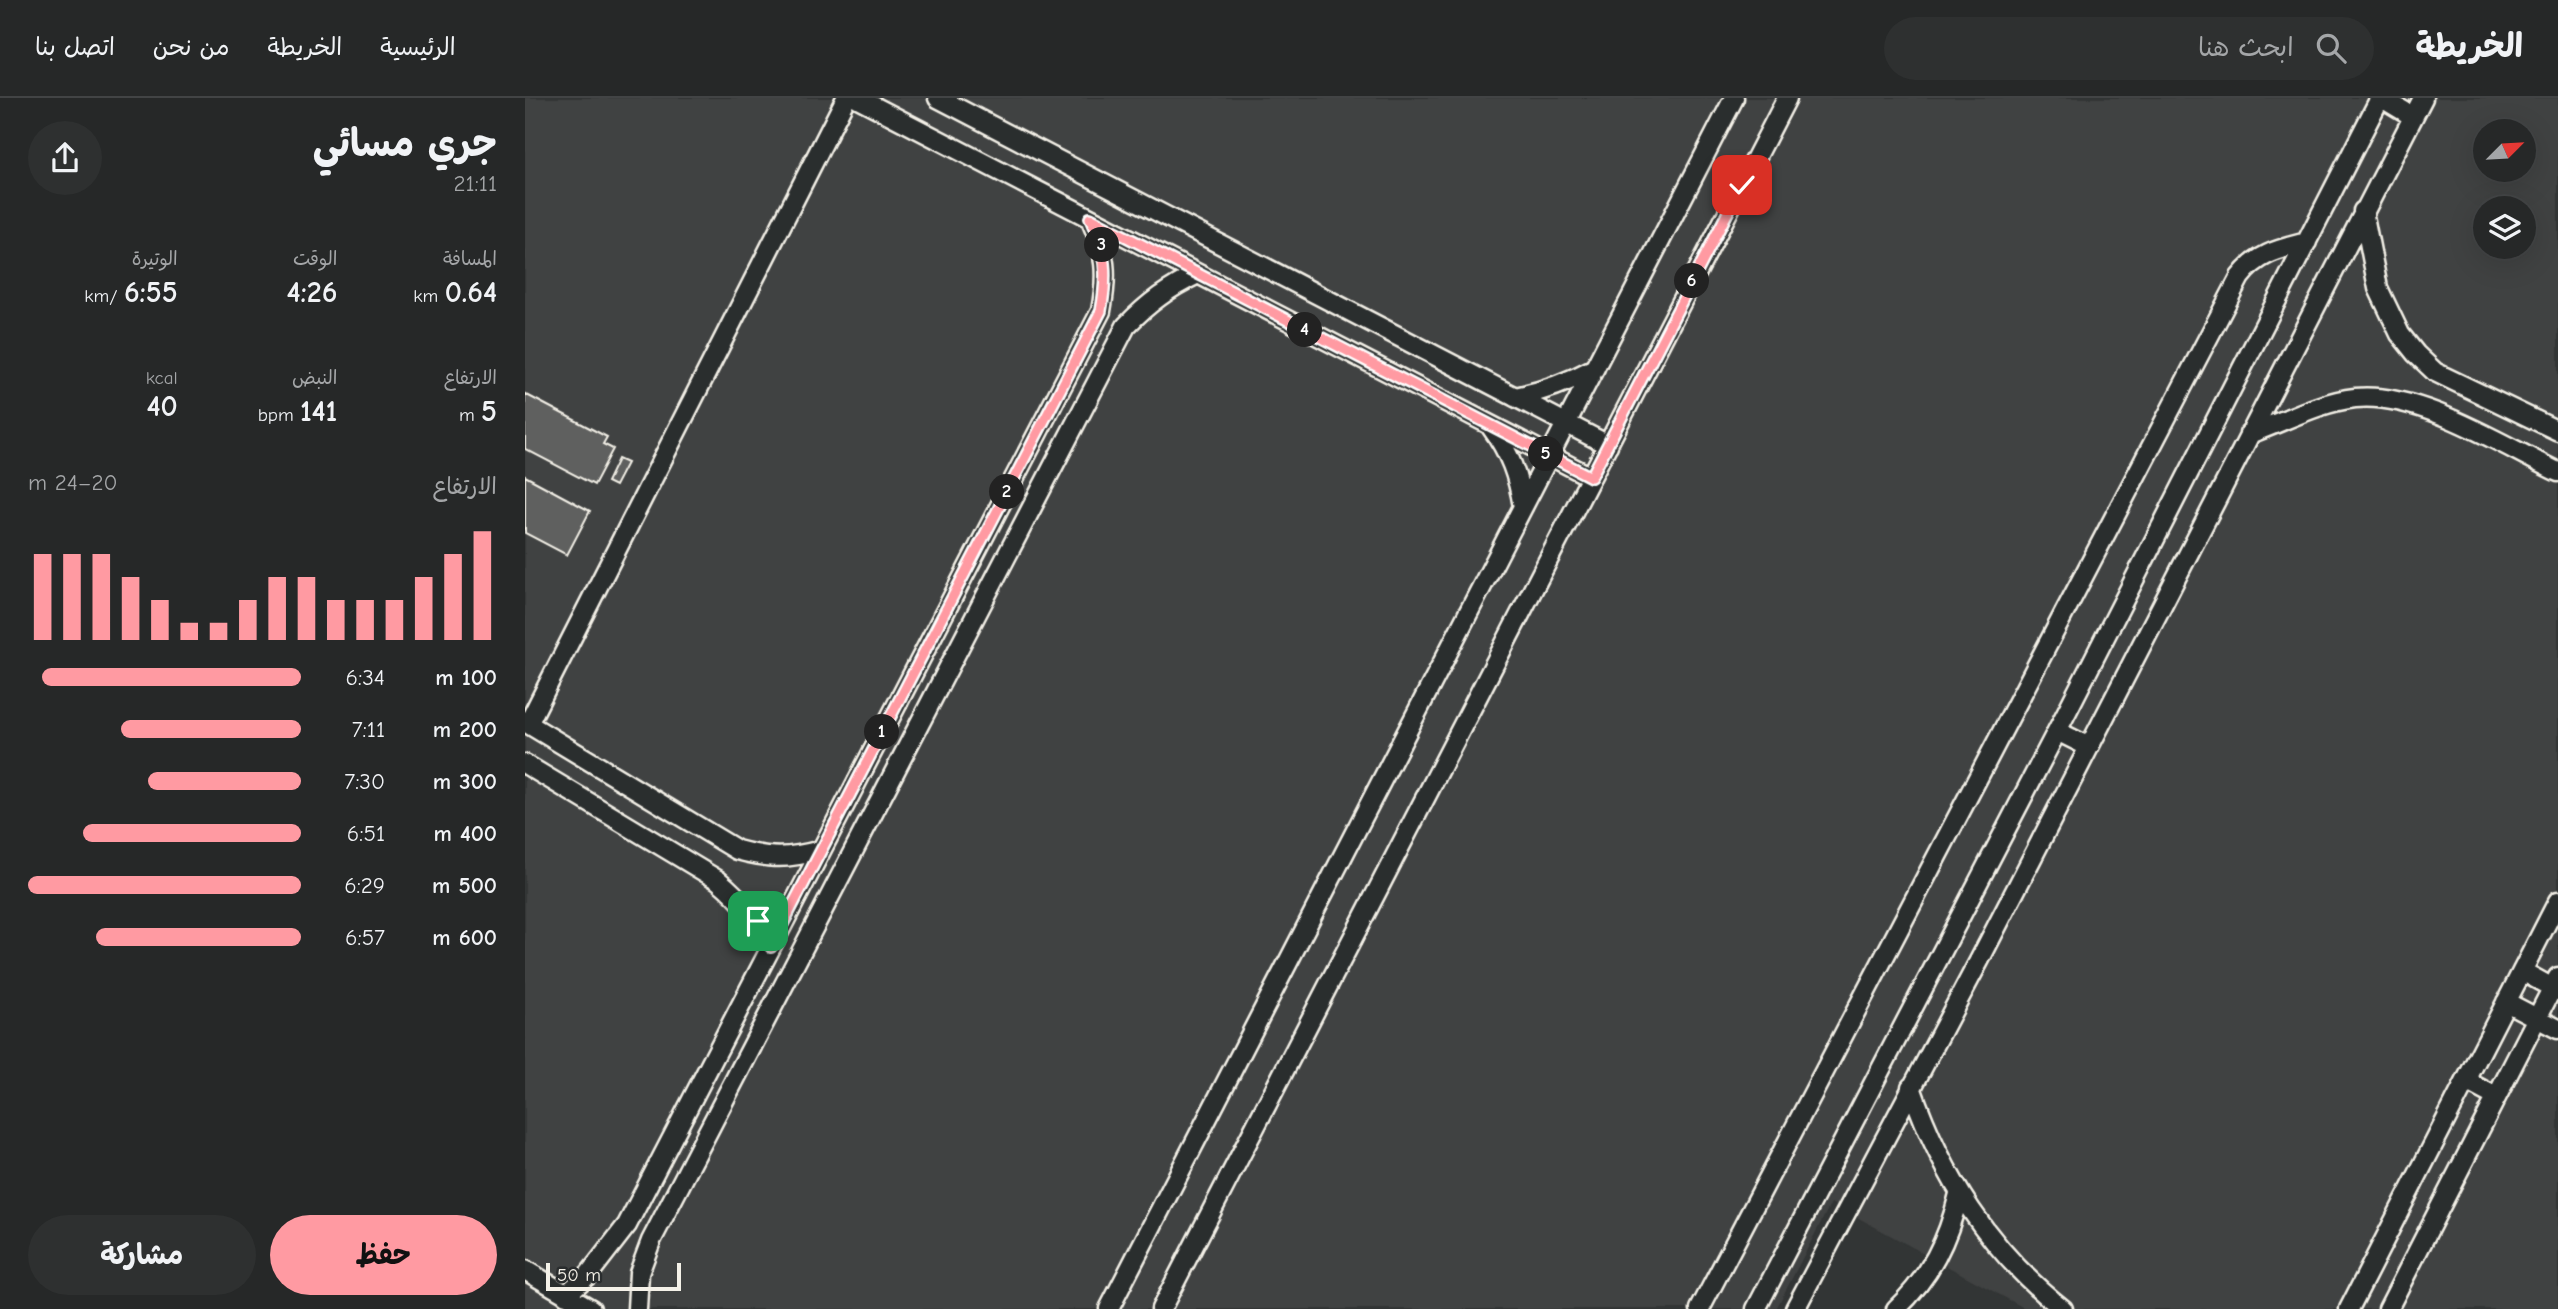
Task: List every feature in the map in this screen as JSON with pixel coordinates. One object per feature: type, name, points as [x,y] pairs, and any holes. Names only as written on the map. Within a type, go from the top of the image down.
[{"type":"street","points":[[821,850],[794,858],[765,858],[737,850],[526,723],[846,98]]},
{"type":"street","points":[[858,98],[1591,477]]},
{"type":"street","points":[[938,98],[1608,445]]},
{"type":"street","points":[[1109,1309],[1734,98]]},
{"type":"street","points":[[1161,1309],[1787,98]]},
{"type":"street","points":[[1756,1309],[2057,731],[2381,98],[2412,116]]},
{"type":"street","points":[[1795,1309],[2089,747],[2423,98]]},
{"type":"street","points":[[2363,211],[2378,288],[2400,334],[2416,355],[2435,372],[2558,431]]},
{"type":"street","points":[[566,1295],[589,1274],[627,1226],[1101,311],[1107,280],[1103,248],[1090,218]]},
{"type":"street","points":[[1700,1309],[2240,277],[2248,267],[2267,253],[2307,242]]},
{"type":"street","points":[[637,1309],[639,1273],[651,1241],[1126,326],[1146,304],[1171,287],[1198,274]]},
{"type":"street","points":[[1515,397],[1552,388],[1595,368]]},
{"type":"street","points":[[2249,434],[2329,403],[2382,397],[2409,402],[2434,412],[2558,472]]},
{"type":"street","points":[[1489,425],[1507,449],[1518,477],[1523,507]]},
{"type":"street","points":[[2057,731],[2089,747]]},
{"type":"street","points":[[525,764],[718,880],[741,898],[758,921],[771,947]]},
{"type":"street","points":[[2349,1309],[2558,901]]},
{"type":"street","points":[[2388,1309],[2556,985],[2522,971]]},
{"type":"street","points":[[2506,1002],[2558,1029]]},
{"type":"street","points":[[2466,1081],[2496,1097]]},
{"type":"street","points":[[1911,1087],[1929,1136],[1959,1194],[1980,1226],[2007,1257],[2063,1309]]},
{"type":"street","points":[[1896,1309],[1928,1273],[1942,1248],[1959,1194]]},
{"type":"street","points":[[525,1270],[591,1309]]},
{"type":"shaded area","points":[[525,98],[2558,98],[2558,1309],[2026,1309],[1831,1203],[1776,1309],[525,1309]]},
{"type":"building","points":[[525,394],[607,437],[603,444],[613,449],[594,485],[525,449]]},
{"type":"building","points":[[618,459],[627,463],[615,486],[607,482]]},
{"type":"building","points":[[525,476],[590,511],[567,555],[525,533]]},
{"type":"route","points":[[758,921],[771,947],[1101,311],[1107,280],[1103,248],[1090,218],[1591,477],[1742,185]]}]
